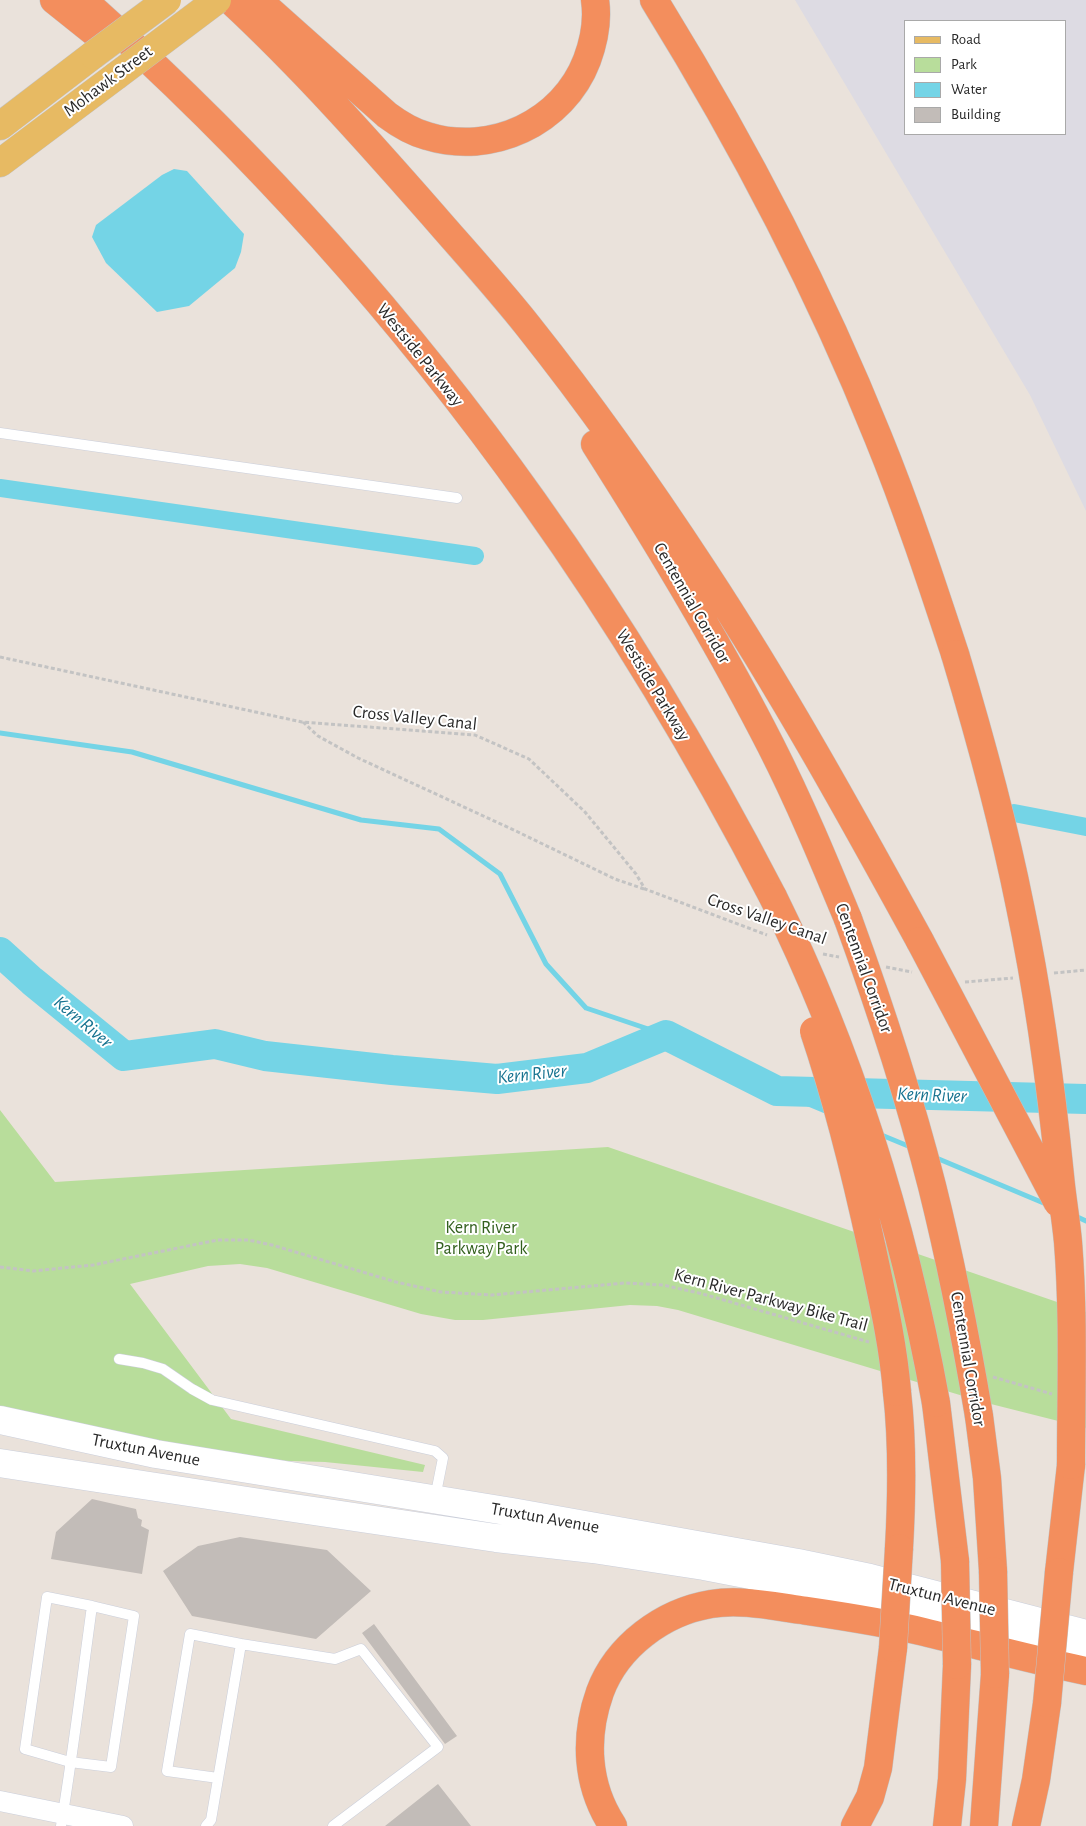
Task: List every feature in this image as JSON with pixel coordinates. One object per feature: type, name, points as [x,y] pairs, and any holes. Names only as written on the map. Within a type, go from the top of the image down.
[{"type":"highway","points":[[54,0],[160,86],[296,210]]},
{"type":"highway","name":"Westside Parkway","points":[[82,0],[222,131],[346,266],[428,363],[533,500],[636,654],[697,758],[768,895]]},
{"type":"highway","points":[[230,0],[320,89],[385,159],[480,268],[550,354],[672,524],[740,627],[784,700],[920,941],[1086,1258]]},
{"type":"highway","points":[[258,0],[399,124],[440,140],[467,142],[512,134],[548,115],[559,104],[578,80],[590,52],[596,23],[595,0]]},
{"type":"highway","points":[[654,0],[715,103],[755,176],[823,311],[871,419],[903,500],[955,654],[988,770],[1020,906],[1043,1035],[1053,1106],[1068,1242],[1072,1352],[1071,1465],[1047,1703],[1036,1780],[1026,1826]]},
{"type":"highway","name":"Centennial Corridor","points":[[431,213],[488,287],[594,443],[664,553],[727,664],[771,747],[820,850],[848,919],[892,1047],[932,1185],[966,1337],[987,1478],[993,1571],[994,1674],[984,1826]]},
{"type":"highway","points":[[768,895],[809,1015],[854,1166],[881,1289],[894,1362],[900,1419],[902,1471],[893,1648],[878,1768],[870,1797],[855,1826]]},
{"type":"highway","points":[[768,895],[823,1007],[847,1068],[874,1147],[914,1293],[936,1403],[954,1561],[957,1665],[952,1779],[947,1826]]},
{"type":"highway","points":[[613,1826],[599,1800],[590,1762],[591,1725],[601,1689],[621,1656],[634,1642],[665,1620],[691,1609],[712,1604],[738,1603],[832,1614],[923,1632],[1086,1671]]},
{"type":"main road","name":"Mohawk Street","points":[[0,126],[167,0]]},
{"type":"main road","name":"Mohawk Street","points":[[0,163],[217,0]]},
{"type":"main road","name":"Truxtun Avenue","points":[[0,1420],[156,1454],[434,1499],[798,1563],[870,1578],[1086,1634]]},
{"type":"main road","points":[[0,1462],[20,1451],[36,1446],[156,1454]]},
{"type":"main road","name":"Truxtun Avenue","points":[[0,1462],[496,1538],[612,1552],[704,1566],[875,1599],[1086,1657]]},
{"type":"main road","points":[[280,1506],[321,1492],[417,1506],[434,1499]]},
{"type":"street","points":[[0,1801],[62,1820],[123,1826]]},
{"type":"lane","points":[[0,433],[457,498]]},
{"type":"lane","points":[[119,1359],[144,1363],[163,1369],[212,1400],[435,1450],[443,1458],[434,1499]]},
{"type":"lane","points":[[47,1596],[92,1606],[134,1616],[111,1767],[70,1762],[25,1749],[47,1596]]},
{"type":"lane","points":[[62,1820],[92,1606]]},
{"type":"lane","points":[[218,1778],[167,1771],[190,1634],[335,1659],[361,1649],[438,1747],[333,1826]]},
{"type":"lane","points":[[206,1826],[211,1820],[241,1644]]},
{"type":"path","name":"Cross Valley Canal","points":[[0,657],[302,722],[475,735],[529,759],[585,812],[636,874],[645,889],[772,937]]},
{"type":"path","points":[[302,722],[318,736],[358,758],[527,836],[615,880],[645,889]]},
{"type":"path","name":"Cross Valley Canal","points":[[818,953],[846,958]]},
{"type":"path","points":[[884,966],[921,974]]},
{"type":"path","points":[[1047,974],[1086,970]]},
{"type":"path","points":[[959,981],[968,983],[1017,977]]},
{"type":"path","name":"Kern River Parkway Bike Trail","points":[[0,1267],[33,1271],[93,1265],[218,1240],[248,1240],[272,1245],[396,1282],[441,1292],[492,1294],[625,1283],[663,1285],[703,1294],[872,1342]]},
{"type":"path","points":[[985,1375],[1060,1397]]},
{"type":"shaded area","points":[[795,0],[1086,0],[1086,511],[1030,395]]},
{"type":"green space","name":"Kern River Parkway Park","points":[[0,1110],[55,1182],[608,1147],[1086,1312],[1086,1428],[983,1402],[678,1310],[657,1306],[630,1305],[483,1320],[455,1320],[421,1314],[267,1268],[240,1264],[208,1266],[130,1284],[231,1419],[425,1465],[423,1472],[325,1462],[257,1460],[0,1415]]},
{"type":"water","points":[[174,169],[187,171],[244,234],[241,252],[235,268],[189,306],[157,312],[106,263],[92,237],[96,225],[162,175]]},
{"type":"building","points":[[92,1499],[136,1509],[138,1518],[142,1520],[141,1526],[149,1530],[142,1574],[51,1559],[56,1532]]},
{"type":"building","points":[[240,1537],[327,1550],[371,1591],[316,1639],[192,1616],[163,1571],[198,1546]]},
{"type":"building","points":[[374,1624],[457,1736],[445,1744],[362,1633]]},
{"type":"building","points":[[438,1784],[471,1826],[385,1826]]},
{"type":"waterway","points":[[0,488],[475,556]]},
{"type":"waterway","points":[[0,733],[132,752],[361,820],[439,829],[500,874],[546,964],[586,1008],[666,1035]]},
{"type":"waterway","points":[[1014,813],[1086,827]]},
{"type":"waterway","name":"Kern River","points":[[0,952],[32,981],[124,1056],[215,1044],[265,1056],[497,1079],[587,1068],[666,1035],[777,1091],[1086,1099]]},
{"type":"waterway","points":[[777,1091],[830,1113]]},
{"type":"waterway","points":[[879,1134],[913,1148]]},
{"type":"waterway","points":[[934,1157],[1046,1204]]},
{"type":"waterway","points":[[1073,1215],[1086,1221]]}]
